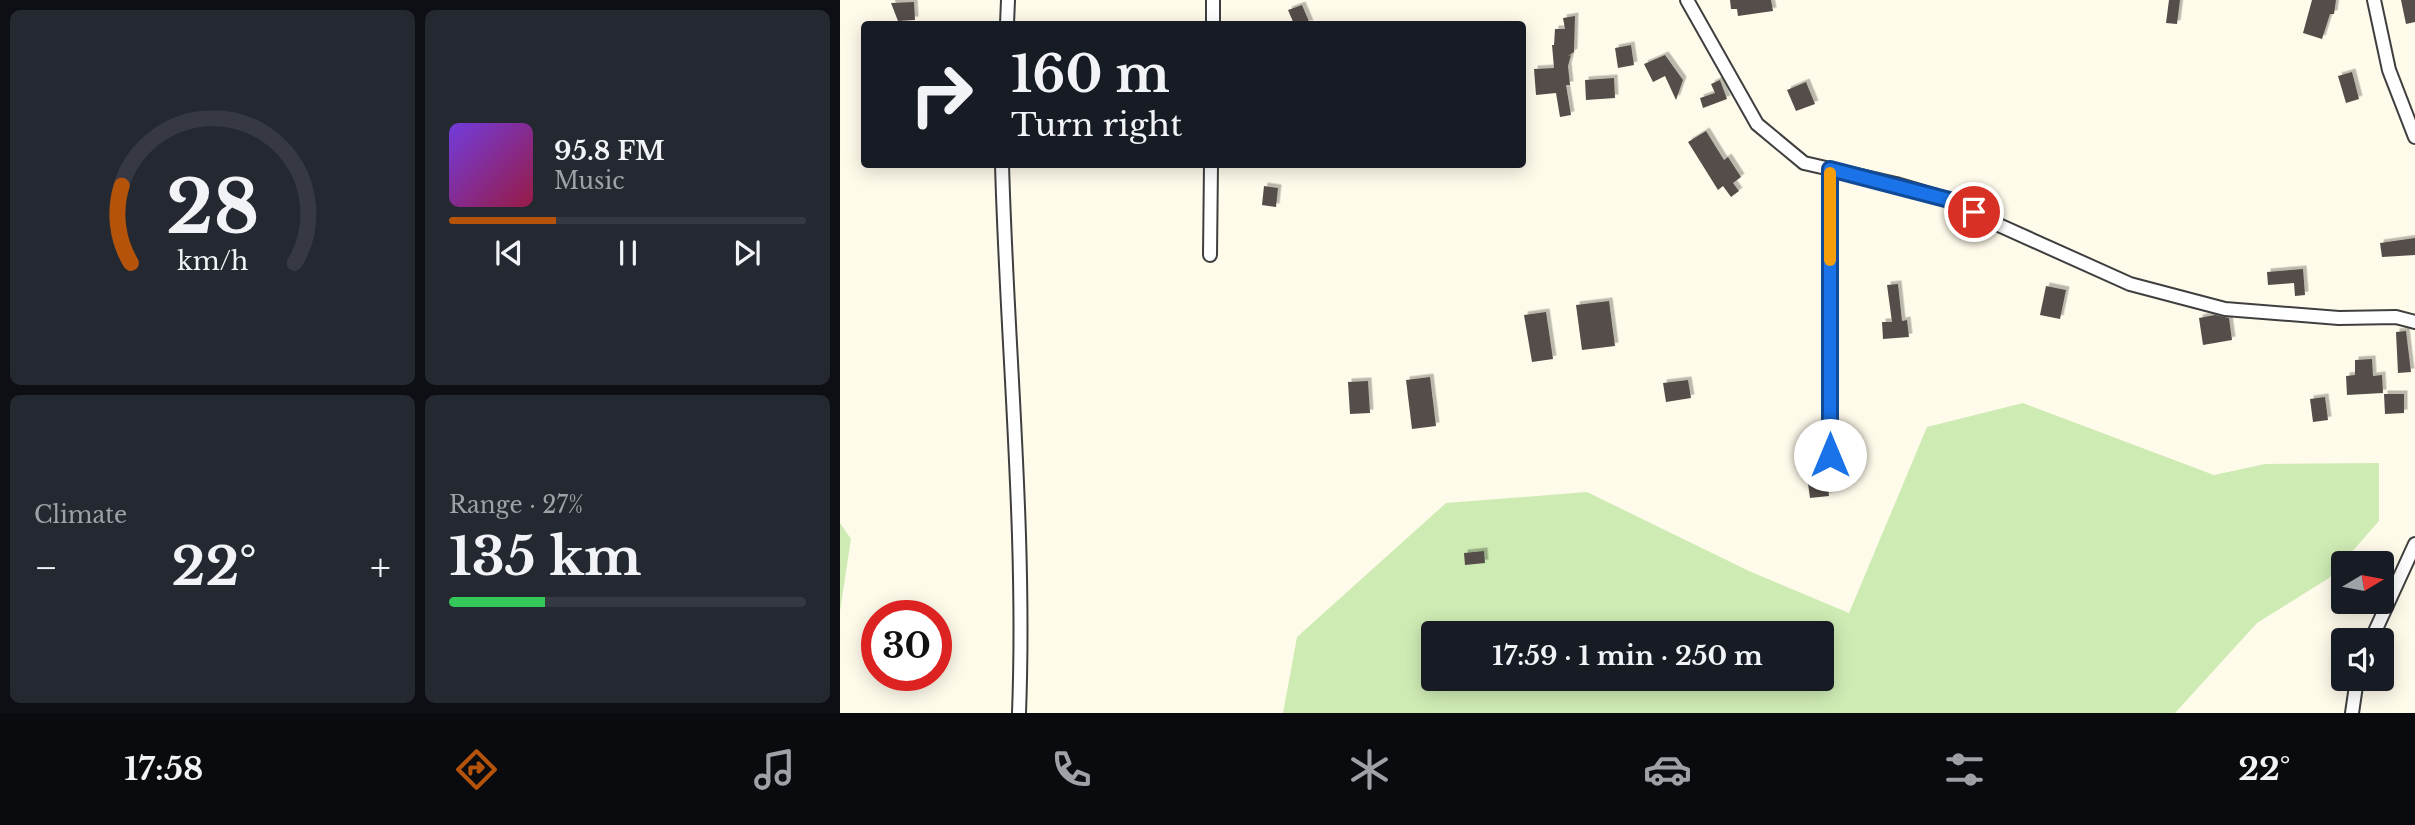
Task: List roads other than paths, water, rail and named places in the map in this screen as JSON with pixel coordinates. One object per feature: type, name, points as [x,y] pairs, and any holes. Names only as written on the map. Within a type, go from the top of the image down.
[{"type":"street","points":[[1007,21],[1008,0]]},
{"type":"street","points":[[1213,0],[1213,21]]},
{"type":"street","points":[[1687,0],[1757,124],[1804,163],[1957,202],[1992,222],[2142,288],[2225,309],[2339,318],[2396,317],[2415,322]]},
{"type":"street","points":[[2374,0],[2389,70],[2415,137]]},
{"type":"street","points":[[1002,168],[1015,394],[1021,655],[1019,713]]},
{"type":"street","points":[[1210,255],[1211,168]]},
{"type":"street","points":[[1830,169],[1830,455]]},
{"type":"street","points":[[2376,628],[2415,544]]},
{"type":"street","points":[[2352,713],[2355,691]]}]
